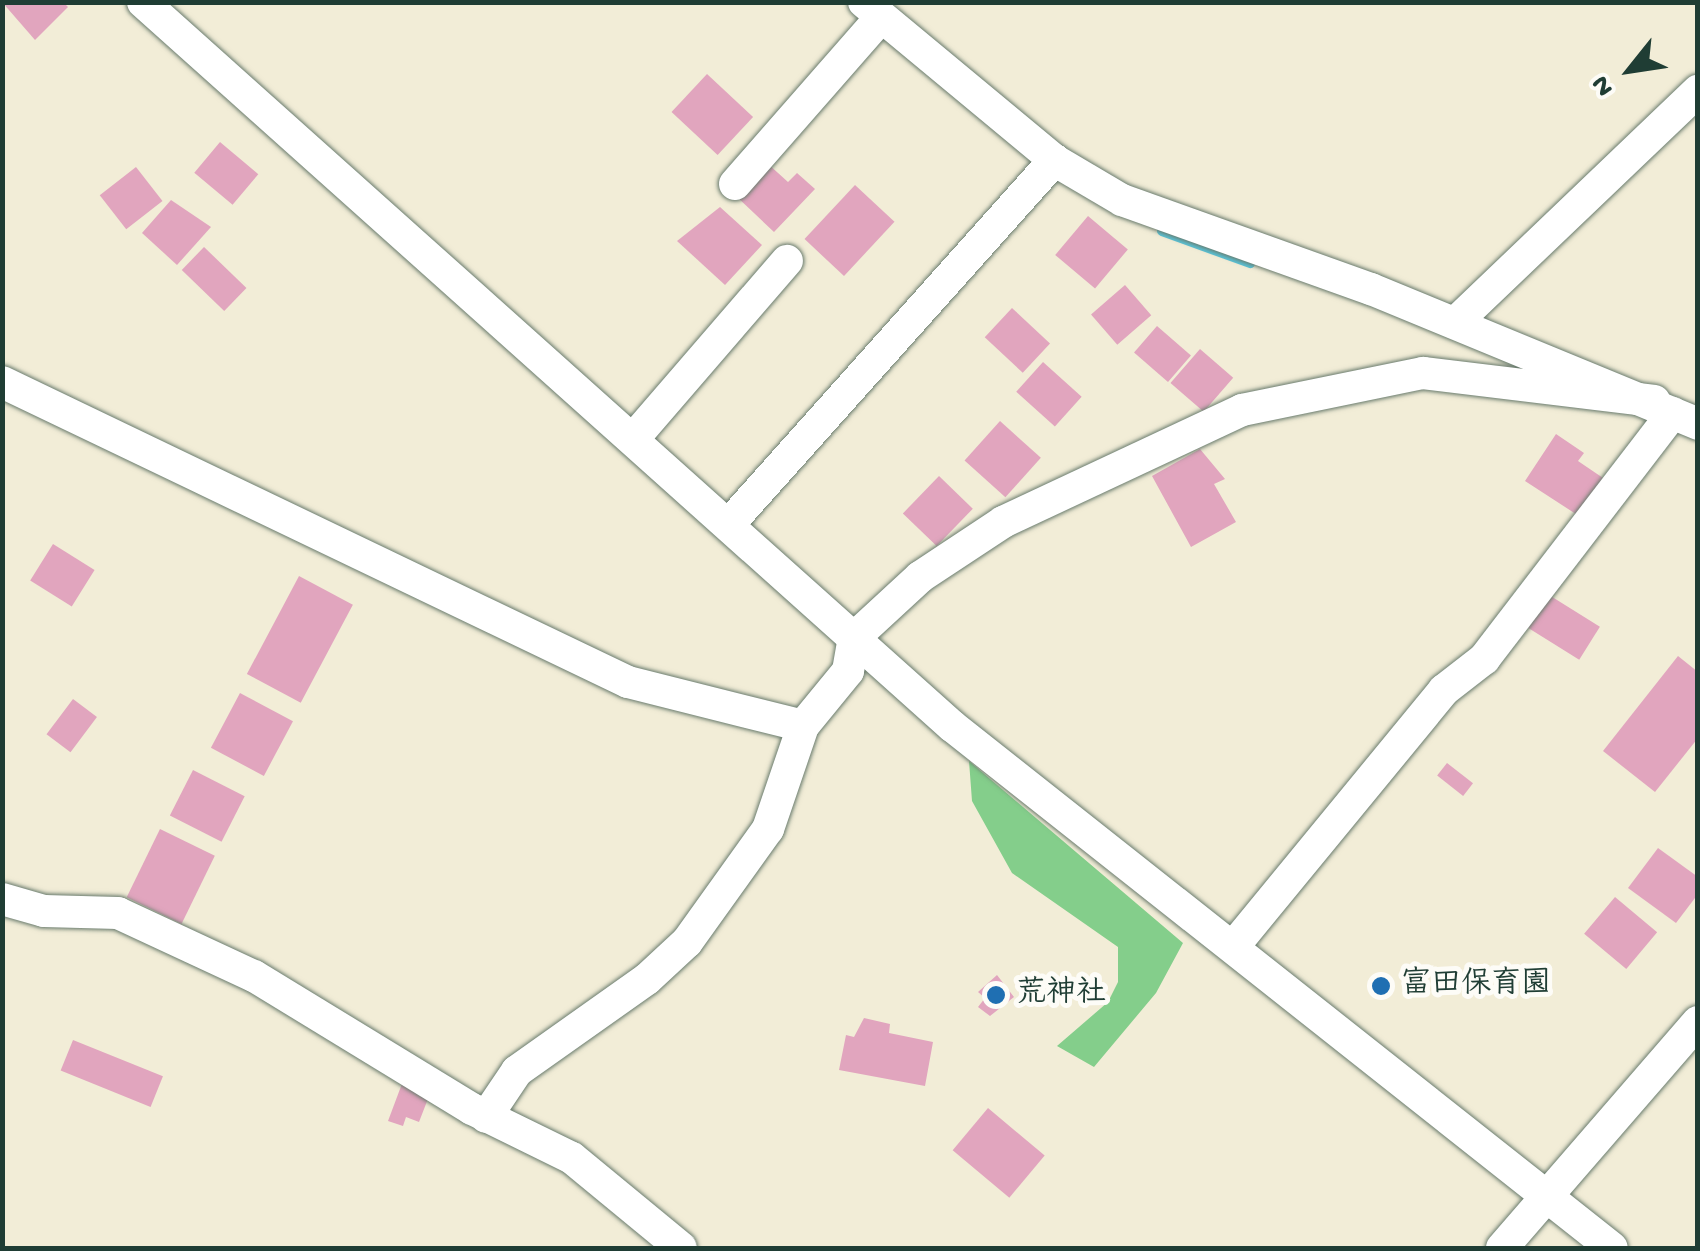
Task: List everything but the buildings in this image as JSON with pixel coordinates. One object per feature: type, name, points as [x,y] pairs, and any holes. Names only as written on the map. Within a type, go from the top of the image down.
[{"type":"street","points":[[143,2],[730,522],[952,726],[1612,1248]]},
{"type":"street","points":[[735,184],[873,10],[1054,160],[1122,200],[1455,322],[1675,413]]},
{"type":"street","points":[[1455,322],[1698,92]]},
{"type":"street","points":[[730,522],[1054,160]]},
{"type":"street","points":[[634,438],[788,261]]},
{"type":"street","points":[[486,1117],[517,1071],[647,979],[687,942],[768,830],[803,726],[848,671],[854,638],[920,577],[1004,522],[1242,410],[1423,373],[1675,413]]},
{"type":"street","points":[[2,382],[628,682],[803,726]]},
{"type":"street","points":[[1234,947],[1444,690],[1484,659],[1675,413]]},
{"type":"street","points":[[2,899],[44,911],[118,913],[254,976],[486,1117],[572,1158],[681,1248]]},
{"type":"street","points":[[1502,1248],[1698,1022]]},
{"type":"green space","points":[[969,761],[1183,943],[1156,993],[1094,1067],[1057,1046],[1108,1002],[1118,982],[1118,947],[1012,873],[972,801]]},
{"type":"waterway","points":[[1162,231],[1250,263]]},
{"type":"place","name":"富田保育園","points":[[1381,986]]},
{"type":"place","name":"荒神社","points":[[996,995]]}]
